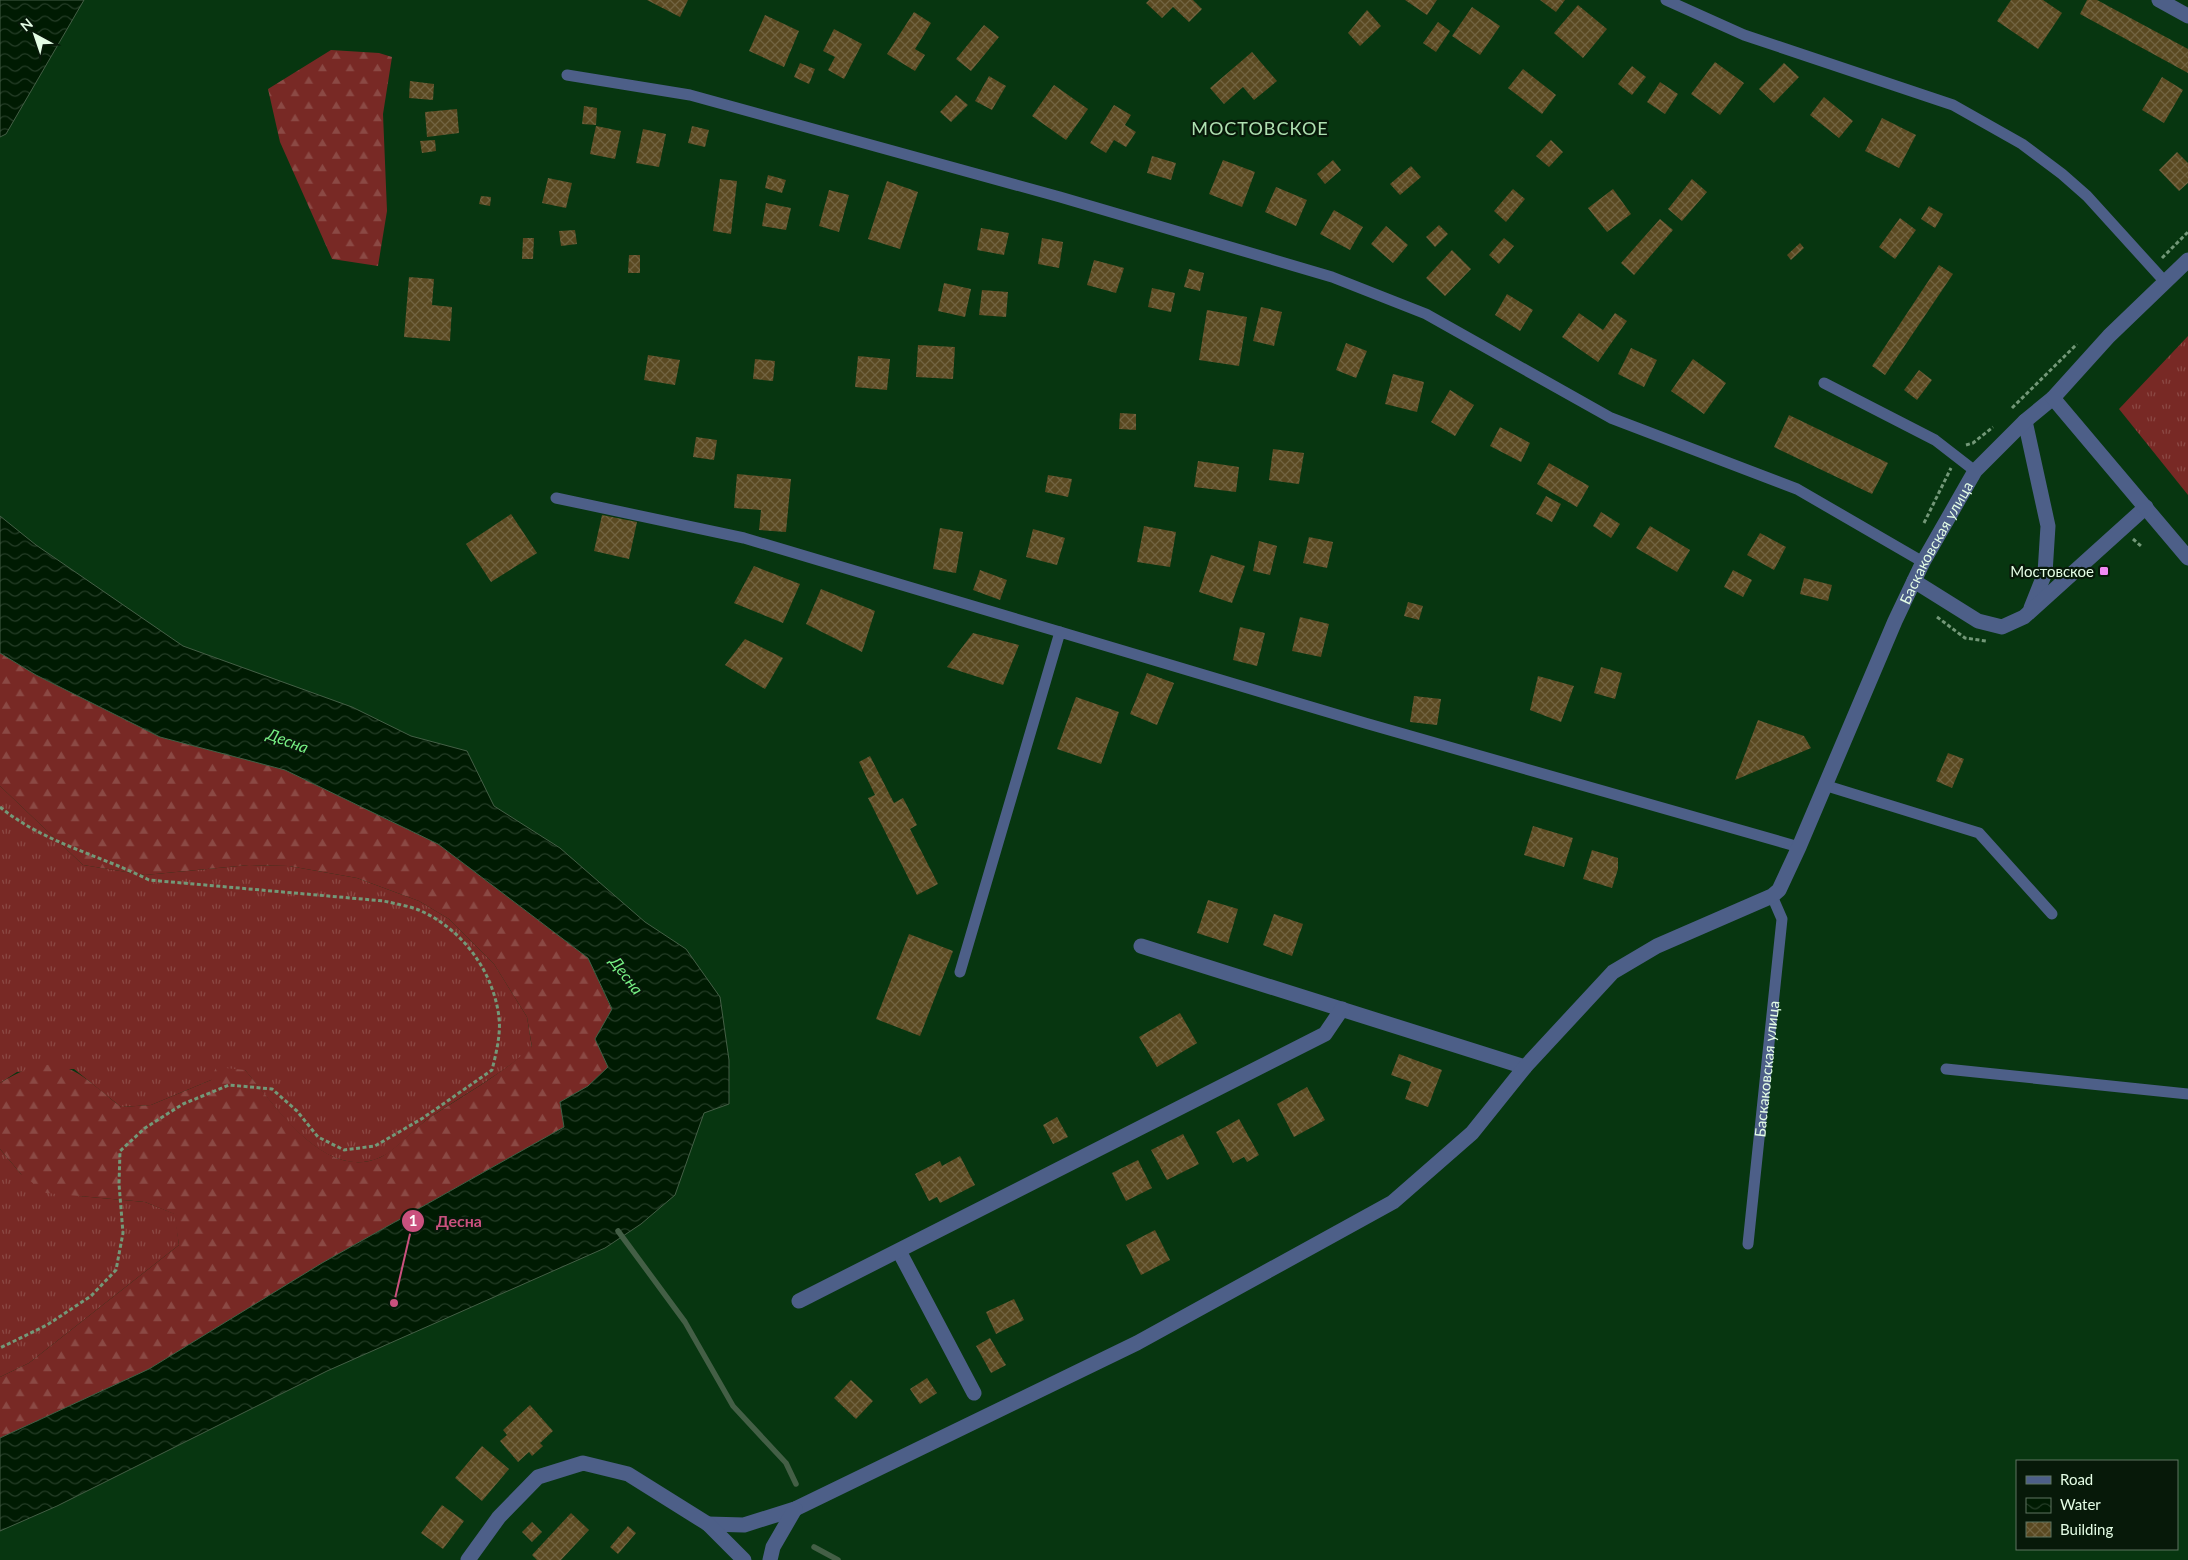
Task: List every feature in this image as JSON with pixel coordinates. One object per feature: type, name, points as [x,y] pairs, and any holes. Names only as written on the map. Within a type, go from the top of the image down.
[{"type":"street","points":[[2159,0],[2188,16]]},
{"type":"street","name":"Баскаковская улица","points":[[1775,893],[1799,847],[1824,785],[1914,580],[1975,471],[2024,422],[2053,398],[2110,336],[2188,260]]},
{"type":"street","points":[[2053,398],[2188,558]]},
{"type":"street","points":[[2024,422],[2048,526],[2045,573],[2030,612]]},
{"type":"street","points":[[1914,580],[1978,621],[2002,627],[2030,612],[2146,508]]},
{"type":"street","points":[[708,1524],[744,1525],[795,1509],[1137,1343],[1392,1202],[1472,1133],[1526,1067],[1613,972],[1657,946],[1775,893]]},
{"type":"street","points":[[1141,946],[1526,1067]]},
{"type":"street","points":[[799,1301],[1325,1034],[1342,1009]]},
{"type":"street","points":[[899,1251],[974,1393]]},
{"type":"street","points":[[468,1560],[499,1517],[538,1477],[583,1463],[628,1474],[708,1524],[744,1560]]},
{"type":"street","points":[[770,1560],[773,1547],[795,1509]]},
{"type":"lane","points":[[1666,0],[1744,35],[1953,105],[2005,135],[2062,174],[2087,196],[2166,283]]},
{"type":"lane","points":[[567,75],[690,94],[1060,197],[1332,277],[1426,314],[1611,418],[1797,489],[1923,562]]},
{"type":"lane","points":[[1824,383],[1935,440],[1975,471]]},
{"type":"lane","points":[[556,498],[744,538],[1374,725],[1799,847]]},
{"type":"lane","points":[[960,972],[1060,632]]},
{"type":"lane","points":[[1824,785],[1979,833],[2052,914]]},
{"type":"lane","name":"Баскаковская улица","points":[[1748,1244],[1782,919],[1775,893]]},
{"type":"lane","points":[[1946,1069],[2188,1094]]},
{"type":"path","points":[[2006,414],[2083,338]]},
{"type":"path","points":[[1920,532],[1948,472],[1973,443],[1999,421]]},
{"type":"path","points":[[1960,446],[1973,443]]},
{"type":"path","points":[[0,807],[11,816],[47,837],[101,860],[123,866],[149,880],[384,901],[421,911],[456,933],[475,954],[491,982],[499,1018],[492,1070],[423,1118],[375,1146],[344,1150],[318,1137],[297,1111],[272,1088],[229,1085],[183,1104],[145,1128],[120,1151],[119,1184],[123,1233],[116,1270],[91,1296],[47,1325],[0,1348]]},
{"type":"green space","points":[[331,50],[379,53],[392,57],[383,114],[387,211],[378,266],[332,259],[280,142],[268,89]]},
{"type":"green space","points":[[2188,336],[2188,495],[2119,409]]},
{"type":"green space","points":[[0,653],[36,675],[160,737],[285,770],[438,844],[588,958],[612,1010],[595,1039],[608,1067],[588,1086],[560,1102],[564,1127],[322,1263],[149,1369],[0,1438],[0,1377],[29,1363],[179,1245],[174,1214],[145,1202],[46,1193],[21,1174],[0,1149],[0,1083],[20,1072],[37,1066],[52,1065],[65,1067],[91,1082],[121,1107],[151,1105],[211,1080],[216,1067],[245,1070],[271,1102],[304,1137],[322,1150],[340,1159],[360,1162],[381,1157],[387,1153],[426,1121],[496,1075],[532,1047],[527,1017],[494,964],[449,919],[419,901],[357,878],[289,866],[249,865],[145,875],[83,865],[0,786]]},
{"type":"green space","points":[[0,786],[83,865],[145,875],[249,865],[289,866],[357,878],[419,901],[449,919],[494,964],[527,1017],[532,1048],[444,1108],[381,1157],[360,1162],[340,1160],[322,1151],[304,1137],[271,1103],[245,1070],[211,1080],[151,1105],[121,1107],[74,1069],[17,1072],[0,1083]]},
{"type":"green space","points":[[0,1149],[21,1174],[79,1196],[145,1202],[175,1214],[179,1245],[29,1363],[0,1377]]},
{"type":"water","points":[[0,0],[84,0],[6,134],[0,137]]},
{"type":"water","points":[[0,516],[36,545],[183,646],[352,707],[411,736],[467,751],[494,806],[560,848],[645,922],[686,949],[720,997],[729,1060],[729,1104],[704,1113],[675,1195],[641,1224],[605,1248],[327,1371],[57,1506],[0,1531],[0,1438],[149,1369],[322,1263],[564,1127],[560,1102],[588,1086],[608,1067],[595,1039],[612,1009],[588,958],[438,844],[285,770],[160,737],[36,675],[0,653]]},
{"type":"building","points":[[647,0],[688,0],[680,17]]},
{"type":"building","points":[[1149,0],[1193,0],[1202,9],[1189,22],[1173,7],[1162,18],[1146,3]]},
{"type":"building","points":[[1405,0],[1437,0],[1427,15]]},
{"type":"building","points":[[1540,0],[1565,0],[1556,12]]},
{"type":"building","points":[[2011,0],[2043,0],[2062,13],[2038,49],[1997,21]]},
{"type":"building","points":[[2087,0],[2097,0],[2188,49],[2188,73],[2080,14]]},
{"type":"building","points":[[1578,5],[1607,29],[1583,58],[1554,33]]},
{"type":"building","points":[[1472,7],[1500,26],[1480,55],[1452,36]]},
{"type":"building","points":[[1367,10],[1381,26],[1360,46],[1348,33]]},
{"type":"building","points":[[914,12],[931,23],[915,49],[925,55],[915,71],[887,54]]},
{"type":"building","points":[[765,15],[799,31],[784,67],[749,51]]},
{"type":"building","points":[[1438,22],[1450,31],[1436,52],[1423,43]]},
{"type":"building","points":[[984,25],[999,37],[971,71],[956,59]]},
{"type":"building","points":[[834,29],[862,44],[844,79],[828,70],[835,57],[823,51]]},
{"type":"building","points":[[1252,52],[1277,81],[1254,100],[1243,87],[1224,104],[1210,88]]},
{"type":"building","points":[[1715,62],[1744,83],[1720,115],[1691,94]]},
{"type":"building","points":[[800,63],[815,69],[809,84],[794,77]]},
{"type":"building","points":[[1784,63],[1799,77],[1774,103],[1759,89]]},
{"type":"building","points":[[1632,66],[1646,77],[1632,95],[1618,84]]},
{"type":"building","points":[[1523,69],[1556,95],[1542,114],[1508,88]]},
{"type":"building","points":[[989,76],[1006,86],[992,110],[975,101]]},
{"type":"building","points":[[2162,77],[2183,90],[2164,123],[2142,110]]},
{"type":"building","points":[[410,81],[434,84],[433,100],[409,98]]},
{"type":"building","points":[[1660,82],[1678,94],[1665,114],[1647,102]]},
{"type":"building","points":[[1054,85],[1088,109],[1066,140],[1032,116]]},
{"type":"building","points":[[956,95],[968,105],[951,122],[940,112]]},
{"type":"building","points":[[1824,97],[1853,121],[1839,138],[1810,115]]},
{"type":"building","points":[[1114,105],[1131,115],[1125,125],[1136,132],[1126,147],[1114,140],[1106,153],[1090,143]]},
{"type":"building","points":[[584,106],[597,108],[596,125],[582,124]]},
{"type":"building","points":[[457,109],[459,133],[427,137],[425,112]]},
{"type":"building","points":[[1882,118],[1916,135],[1899,168],[1865,151]]},
{"type":"building","points":[[596,126],[621,131],[615,159],[590,154]]},
{"type":"building","points":[[692,126],[709,130],[705,147],[688,143]]},
{"type":"building","points":[[643,129],[666,134],[659,167],[636,163]]},
{"type":"building","points":[[435,140],[436,151],[422,153],[420,141]]},
{"type":"building","points":[[1551,140],[1563,152],[1549,167],[1536,156]]},
{"type":"building","points":[[2177,152],[2188,163],[2188,183],[2179,191],[2159,170]]},
{"type":"building","points":[[1152,156],[1176,163],[1171,180],[1147,173]]},
{"type":"building","points":[[1223,160],[1255,172],[1242,207],[1209,194]]},
{"type":"building","points":[[1333,160],[1341,170],[1325,184],[1317,174]]},
{"type":"building","points":[[1411,166],[1421,177],[1400,195],[1390,184]]},
{"type":"building","points":[[768,175],[786,180],[782,193],[765,188]]},
{"type":"building","points":[[548,178],[572,183],[566,208],[542,203]]},
{"type":"building","points":[[720,179],[737,181],[731,234],[713,231]]},
{"type":"building","points":[[1692,179],[1707,192],[1682,221],[1668,209]]},
{"type":"building","points":[[887,181],[918,192],[900,249],[868,239]]},
{"type":"building","points":[[1276,187],[1307,200],[1296,226],[1265,212]]},
{"type":"building","points":[[1513,189],[1525,199],[1506,222],[1494,211]]},
{"type":"building","points":[[1613,189],[1631,214],[1607,232],[1588,208]]},
{"type":"building","points":[[829,190],[849,195],[839,232],[819,226]]},
{"type":"building","points":[[481,196],[491,197],[490,206],[479,204]]},
{"type":"building","points":[[766,203],[791,208],[786,230],[762,226]]},
{"type":"building","points":[[1929,206],[1943,214],[1935,228],[1921,219]]},
{"type":"building","points":[[1334,210],[1363,227],[1350,250],[1320,234]]},
{"type":"building","points":[[1900,218],[1916,230],[1895,259],[1879,247]]},
{"type":"building","points":[[1660,219],[1673,230],[1634,275],[1621,263]]},
{"type":"building","points":[[1439,225],[1448,234],[1435,247],[1426,237]]},
{"type":"building","points":[[1386,226],[1408,245],[1393,263],[1371,244]]},
{"type":"building","points":[[981,228],[1009,233],[1004,255],[977,250]]},
{"type":"building","points":[[575,230],[577,244],[561,246],[559,231]]},
{"type":"building","points":[[523,238],[534,238],[533,259],[522,259]]},
{"type":"building","points":[[1042,238],[1063,242],[1059,268],[1038,264]]},
{"type":"building","points":[[1504,238],[1514,246],[1499,264],[1489,255]]},
{"type":"building","points":[[1800,243],[1804,248],[1791,260],[1787,255]]},
{"type":"building","points":[[1452,250],[1471,269],[1445,296],[1426,278]]},
{"type":"building","points":[[629,255],[640,255],[640,273],[628,273]]},
{"type":"building","points":[[1094,260],[1124,268],[1116,293],[1087,285]]},
{"type":"building","points":[[1939,265],[1953,274],[1885,375],[1872,366]]},
{"type":"building","points":[[1189,269],[1204,273],[1200,291],[1184,287]]},
{"type":"building","points":[[409,277],[434,279],[432,305],[452,307],[450,341],[404,337]]},
{"type":"building","points":[[944,283],[971,289],[965,317],[938,311]]},
{"type":"building","points":[[1152,288],[1175,293],[1171,312],[1148,307]]},
{"type":"building","points":[[982,290],[1008,292],[1006,317],[979,315]]},
{"type":"building","points":[[1507,294],[1533,310],[1520,331],[1495,315]]},
{"type":"building","points":[[1261,307],[1282,312],[1274,346],[1253,341]]},
{"type":"building","points":[[1207,310],[1247,317],[1239,366],[1199,360]]},
{"type":"building","points":[[1579,313],[1603,330],[1615,313],[1627,321],[1598,362],[1562,337]]},
{"type":"building","points":[[1346,343],[1367,351],[1356,378],[1336,370]]},
{"type":"building","points":[[918,345],[955,347],[953,379],[916,377]]},
{"type":"building","points":[[1631,348],[1657,360],[1644,387],[1618,374]]},
{"type":"building","points":[[648,355],[680,360],[675,385],[644,380]]},
{"type":"building","points":[[858,356],[890,359],[887,390],[855,387]]},
{"type":"building","points":[[755,359],[775,361],[773,381],[753,379]]},
{"type":"building","points":[[1693,359],[1726,383],[1704,414],[1671,391]]},
{"type":"building","points":[[1919,370],[1932,380],[1917,400],[1904,390]]},
{"type":"building","points":[[1393,374],[1424,382],[1417,412],[1385,404]]},
{"type":"building","points":[[1450,390],[1474,405],[1455,436],[1431,422]]},
{"type":"building","points":[[1120,413],[1136,414],[1136,430],[1119,429]]},
{"type":"building","points":[[1789,415],[1888,463],[1872,494],[1774,447]]},
{"type":"building","points":[[1500,427],[1530,443],[1521,462],[1490,446]]},
{"type":"building","points":[[696,437],[717,440],[714,460],[693,457]]},
{"type":"building","points":[[1273,449],[1304,453],[1299,484],[1269,480]]},
{"type":"building","points":[[1198,461],[1239,467],[1236,492],[1194,487]]},
{"type":"building","points":[[1549,463],[1589,486],[1577,507],[1537,484]]},
{"type":"building","points":[[737,474],[791,479],[786,532],[759,530],[761,510],[734,508]]},
{"type":"building","points":[[1048,475],[1072,479],[1068,497],[1045,492]]},
{"type":"building","points":[[1546,496],[1561,504],[1552,522],[1536,514]]},
{"type":"building","points":[[1601,512],[1620,524],[1611,538],[1593,526]]},
{"type":"building","points":[[511,514],[537,553],[491,582],[466,544]]},
{"type":"building","points":[[602,515],[637,522],[629,559],[594,551]]},
{"type":"building","points":[[1144,526],[1176,532],[1170,567],[1137,562]]},
{"type":"building","points":[[1650,526],[1690,550],[1677,572],[1636,548]]},
{"type":"building","points":[[940,528],[963,532],[956,573],[933,569]]},
{"type":"building","points":[[1033,529],[1065,538],[1057,565],[1026,557]]},
{"type":"building","points":[[1760,533],[1786,547],[1774,570],[1747,555]]},
{"type":"building","points":[[1309,537],[1333,542],[1327,568],[1303,563]]},
{"type":"building","points":[[1259,541],[1277,546],[1270,575],[1253,571]]},
{"type":"building","points":[[1211,555],[1245,566],[1232,603],[1199,592]]},
{"type":"building","points":[[754,566],[800,584],[783,623],[734,603]]},
{"type":"building","points":[[980,570],[1007,580],[1000,600],[973,590]]},
{"type":"building","points":[[1733,570],[1752,580],[1743,597],[1724,587]]},
{"type":"building","points":[[1804,578],[1832,585],[1828,601],[1800,594]]},
{"type":"building","points":[[821,589],[875,611],[862,652],[806,624]]},
{"type":"building","points":[[1408,602],[1423,606],[1419,620],[1404,616]]},
{"type":"building","points":[[1300,617],[1329,624],[1321,657],[1292,651]]},
{"type":"building","points":[[1240,627],[1265,633],[1257,666],[1233,660]]},
{"type":"building","points":[[973,633],[1019,645],[1003,685],[947,667]]},
{"type":"building","points":[[745,639],[783,658],[765,689],[725,665]]},
{"type":"building","points":[[1601,667],[1622,673],[1615,699],[1594,693]]},
{"type":"building","points":[[1147,673],[1174,683],[1157,725],[1130,714]]},
{"type":"building","points":[[1538,676],[1574,686],[1561,722],[1530,710]]},
{"type":"building","points":[[1414,696],[1441,699],[1437,725],[1410,722]]},
{"type":"building","points":[[1076,697],[1119,712],[1101,764],[1057,749]]},
{"type":"building","points":[[1758,720],[1804,736],[1811,748],[1735,780]]},
{"type":"building","points":[[1948,753],[1964,759],[1952,788],[1936,781]]},
{"type":"building","points":[[870,756],[894,803],[903,798],[917,825],[910,829],[938,884],[917,895],[868,798],[875,795],[859,762]]},
{"type":"building","points":[[1533,826],[1573,838],[1564,867],[1524,855]]},
{"type":"building","points":[[1592,850],[1618,858],[1618,869],[1612,888],[1583,879]]},
{"type":"building","points":[[1208,900],[1238,909],[1228,943],[1197,933]]},
{"type":"building","points":[[1274,914],[1303,924],[1292,956],[1263,945]]},
{"type":"building","points":[[909,934],[953,951],[920,1036],[876,1019]]},
{"type":"building","points":[[1180,1013],[1197,1043],[1157,1067],[1139,1037]]},
{"type":"building","points":[[1399,1054],[1442,1070],[1428,1107],[1405,1099],[1411,1082],[1391,1075]]},
{"type":"building","points":[[1307,1087],[1325,1120],[1294,1137],[1277,1104]]},
{"type":"building","points":[[1057,1117],[1068,1137],[1053,1144],[1043,1125]]},
{"type":"building","points":[[1239,1119],[1259,1155],[1247,1162],[1244,1157],[1233,1163],[1216,1132]]},
{"type":"building","points":[[1183,1134],[1199,1164],[1167,1180],[1151,1150]]},
{"type":"building","points":[[960,1156],[975,1185],[940,1203],[937,1197],[929,1201],[915,1174],[940,1161],[942,1166]]},
{"type":"building","points":[[1138,1160],[1152,1188],[1126,1201],[1112,1173]]},
{"type":"building","points":[[1155,1230],[1170,1260],[1141,1275],[1126,1245]]},
{"type":"building","points":[[1014,1299],[1024,1320],[996,1334],[986,1312]]},
{"type":"building","points":[[990,1338],[1006,1365],[991,1373],[976,1346]]},
{"type":"building","points":[[927,1378],[937,1393],[920,1404],[910,1389]]},
{"type":"building","points":[[851,1380],[873,1401],[856,1419],[834,1398]]},
{"type":"building","points":[[530,1405],[553,1431],[540,1443],[543,1446],[532,1456],[529,1452],[518,1462],[500,1441],[507,1435],[503,1430]]},
{"type":"building","points":[[482,1446],[509,1469],[482,1501],[455,1478]]},
{"type":"building","points":[[442,1505],[464,1521],[443,1549],[421,1533]]},
{"type":"building","points":[[571,1513],[589,1530],[561,1560],[537,1560],[532,1555]]},
{"type":"building","points":[[532,1522],[542,1532],[532,1542],[522,1532]]},
{"type":"building","points":[[628,1526],[636,1533],[618,1554],[610,1547]]},
{"type":"waterway","points":[[618,1231],[685,1322],[733,1406],[786,1463],[796,1484]]},
{"type":"waterway","points":[[814,1547],[838,1560]]},
{"type":"place","name":"Мостовское","points":[[2104,571]]},
{"type":"place","name":"Десна","points":[[394,1303]]},
{"type":"district","name":"МОСТОВСКОЕ","points":[[1260,128]]}]
